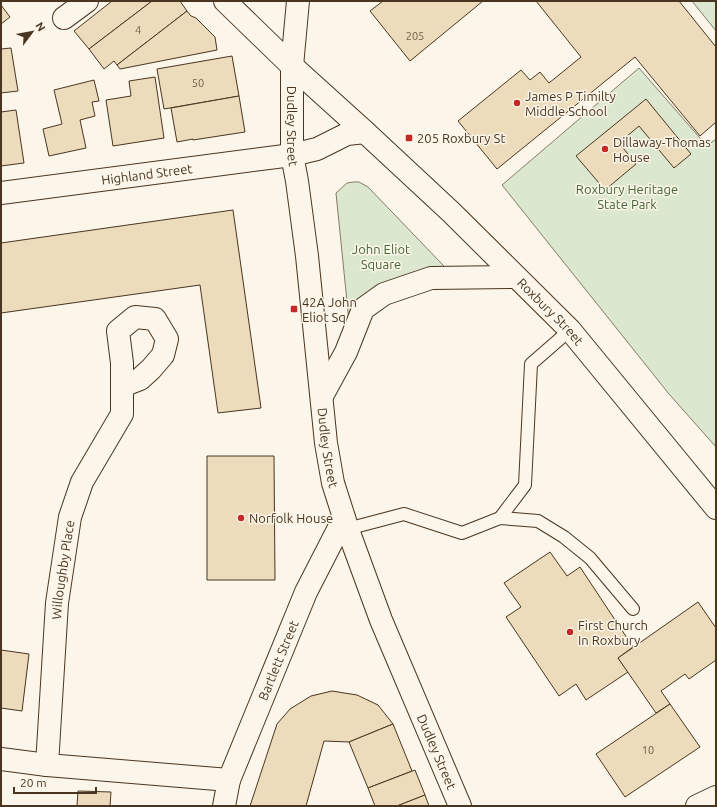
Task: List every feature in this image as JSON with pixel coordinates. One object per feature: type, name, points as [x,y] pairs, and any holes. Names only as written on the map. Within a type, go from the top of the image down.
[{"type":"street","points":[[64,18],[87,1]]},
{"type":"street","name":"Roxbury Street","points":[[225,1],[292,66],[451,212],[570,330],[716,508]]},
{"type":"street","points":[[292,66],[298,1]]},
{"type":"street","name":"Dudley Street","points":[[292,66],[292,155],[307,256],[326,443],[333,483],[346,524],[381,620],[460,806]]},
{"type":"street","points":[[292,155],[317,149],[347,134],[365,132]]},
{"type":"street","name":"Highland Street","points":[[1,193],[292,155]]},
{"type":"street","points":[[322,396],[346,352],[363,309],[384,294],[431,278],[516,277]]},
{"type":"street","name":"Willoughby Place","points":[[47,765],[57,603],[70,517],[82,482],[122,414],[122,386]]},
{"type":"street","name":"Bartlett Street","points":[[224,806],[230,780],[306,592],[346,524]]},
{"type":"street","points":[[1,759],[47,765],[230,780]]},
{"type":"street","points":[[697,806],[716,796]]},
{"type":"lane","points":[[500,518],[525,485],[531,364],[570,330]]},
{"type":"lane","points":[[346,524],[404,514],[462,532],[500,518],[538,521],[564,538],[590,558],[633,609]]},
{"type":"green space","points":[[692,1],[716,1],[716,31]]},
{"type":"green space","name":"Roxbury Heritage State Park","points":[[639,68],[707,146],[716,139],[716,447],[669,394],[502,185]]},
{"type":"green space","name":"John Eliot Square","points":[[359,182],[368,187],[466,289],[451,285],[400,290],[367,314],[353,361],[336,193],[347,183]]},
{"type":"building","points":[[112,1],[152,1],[89,49],[74,31]]},
{"type":"building","points":[[152,1],[180,1],[187,11],[117,65],[114,61],[104,69],[89,49]]},
{"type":"building","points":[[383,1],[483,1],[410,61],[370,11]]},
{"type":"building","points":[[536,1],[679,1],[716,47],[716,122],[700,136],[635,57],[497,169],[458,121],[521,70],[530,80],[540,72],[549,83],[581,57]]},
{"type":"building","points":[[1,5],[10,17],[1,24]]},
{"type":"building","points":[[187,11],[215,37],[217,50],[120,69],[117,65]]},
{"type":"building","points":[[11,48],[18,91],[1,93],[1,49]]},
{"type":"building","points":[[232,56],[239,96],[164,109],[157,69]]},
{"type":"building","points":[[155,77],[164,138],[113,146],[106,100],[131,96],[129,81]]},
{"type":"building","points":[[94,80],[99,101],[92,102],[95,116],[80,120],[86,148],[49,156],[43,129],[62,124],[54,90]]},
{"type":"building","points":[[239,96],[245,132],[177,142],[171,108]]},
{"type":"building","name":"Dillaway-Thomas House","points":[[646,99],[691,154],[674,168],[639,126],[619,143],[636,164],[605,190],[576,156]]},
{"type":"building","points":[[16,110],[24,163],[1,166],[1,112]]},
{"type":"building","points":[[233,210],[261,408],[218,413],[200,285],[1,313],[1,243]]},
{"type":"building","name":"Norfolk House","points":[[207,456],[274,456],[275,580],[207,580]]},
{"type":"building","name":"First Church In Roxbury","points":[[550,552],[567,576],[580,567],[633,647],[618,658],[628,672],[586,700],[576,684],[559,696],[506,617],[521,607],[504,583]]},
{"type":"building","points":[[698,602],[716,628],[716,660],[689,679],[685,674],[661,691],[670,704],[656,713],[618,658]]},
{"type":"building","points":[[1,650],[29,654],[22,711],[1,708]]},
{"type":"building","points":[[332,691],[357,695],[378,705],[393,724],[349,742],[324,741],[306,806],[250,806],[277,724],[290,709],[311,696]]},
{"type":"building","points":[[670,704],[700,747],[625,797],[596,754]]},
{"type":"building","points":[[393,724],[412,771],[368,788],[349,742]]},
{"type":"building","points":[[415,770],[425,795],[397,806],[375,806],[368,788]]},
{"type":"building","points":[[78,791],[111,792],[110,806],[77,806]]},
{"type":"building","points":[[425,795],[429,806],[397,806]]},
{"type":"place","name":"James P Timilty Middle School","points":[[517,103]]},
{"type":"place","name":"205 Roxbury St","points":[[409,138]]},
{"type":"place","name":"Dillaway-Thomas House","points":[[605,149]]},
{"type":"place","name":"42A John Eliot Sq","points":[[294,309]]},
{"type":"place","name":"Norfolk House","points":[[241,518]]},
{"type":"place","name":"First Church In Roxbury","points":[[570,632]]}]
